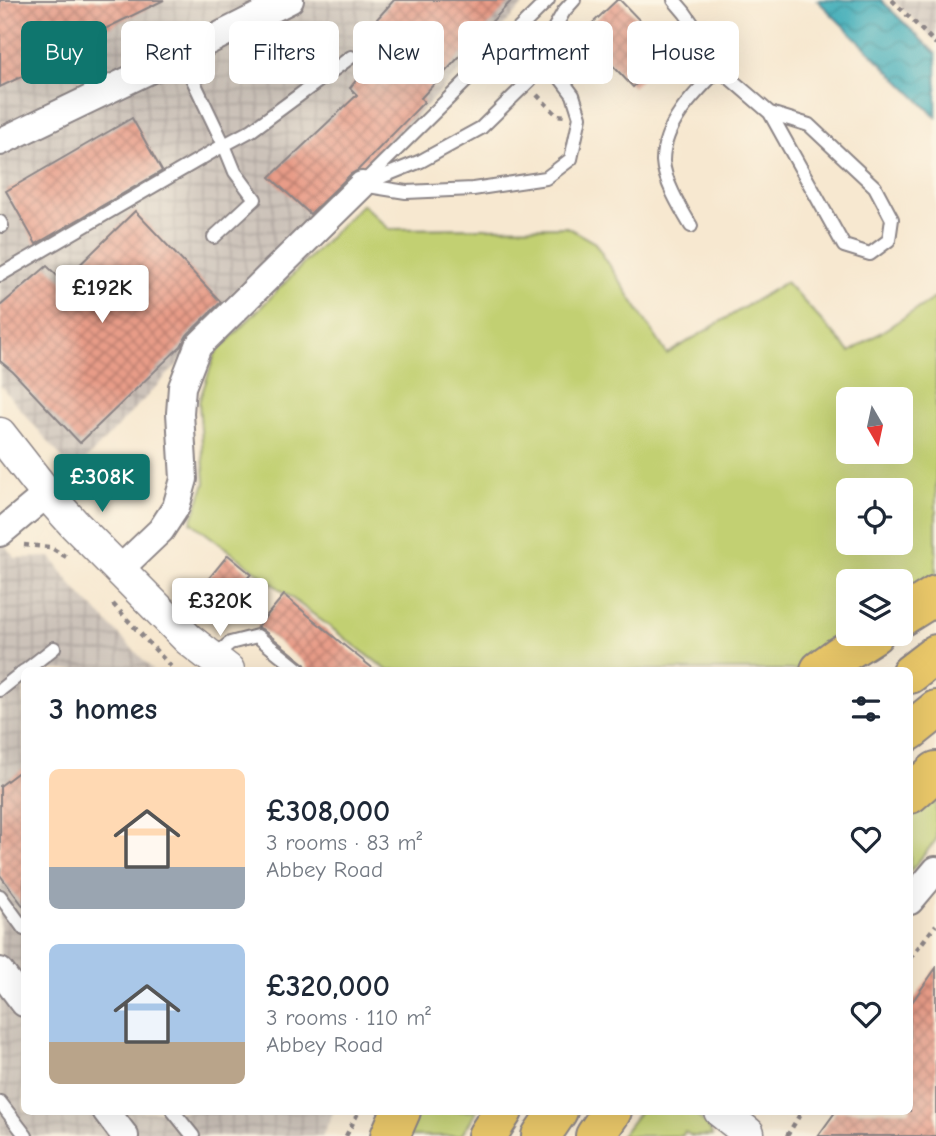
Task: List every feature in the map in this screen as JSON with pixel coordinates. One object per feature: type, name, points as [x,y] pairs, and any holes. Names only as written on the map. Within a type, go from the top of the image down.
[{"type":"highway","points":[[913,609],[936,595]]},
{"type":"highway","points":[[824,667],[855,646]]},
{"type":"highway","points":[[913,672],[936,654]]},
{"type":"highway","points":[[913,729],[936,710]]},
{"type":"highway","points":[[913,791],[936,771]]},
{"type":"highway","points":[[390,1136],[399,1115]]},
{"type":"highway","points":[[487,1136],[500,1115]]},
{"type":"highway","points":[[541,1136],[555,1115]]},
{"type":"highway","points":[[595,1136],[609,1115]]},
{"type":"street","points":[[215,38],[290,0]]},
{"type":"street","points":[[0,142],[121,84]]},
{"type":"street","points":[[113,584],[161,530],[176,508],[184,479],[180,413],[182,387],[198,346],[362,185]]},
{"type":"street","points":[[0,434],[113,584],[188,639],[215,666]]},
{"type":"street","points":[[10,539],[47,494]]},
{"type":"street","points":[[913,897],[936,870]]},
{"type":"street","points":[[0,971],[21,999]]},
{"type":"street","points":[[109,1115],[125,1136]]},
{"type":"street","points":[[728,1115],[752,1127]]},
{"type":"lane","points":[[526,21],[548,0]]},
{"type":"lane","points":[[558,21],[574,0]]},
{"type":"lane","points":[[674,0],[690,21]]},
{"type":"lane","points":[[0,275],[253,130],[352,57]]},
{"type":"lane","points":[[195,84],[235,172],[255,199],[214,237]]},
{"type":"lane","points":[[362,185],[463,84]]},
{"type":"lane","points":[[362,185],[421,161],[481,128],[526,84]]},
{"type":"lane","points":[[362,185],[406,192],[427,192],[473,189],[546,177],[572,159],[580,117],[573,95],[565,84]]},
{"type":"lane","points":[[691,226],[672,192],[663,163],[666,140],[680,114],[703,84]]},
{"type":"lane","points":[[736,84],[770,113],[844,246],[870,254],[889,240],[892,219],[874,187],[809,125],[770,113]]},
{"type":"lane","points":[[215,666],[230,643],[257,636],[295,667]]},
{"type":"lane","points":[[30,667],[54,648]]},
{"type":"lane","points":[[0,690],[21,674]]},
{"type":"lane","points":[[0,896],[21,925]]},
{"type":"lane","points":[[0,1102],[26,1136]]},
{"type":"lane","points":[[176,1115],[193,1136]]},
{"type":"path","points":[[891,0],[936,44]]},
{"type":"path","points":[[526,84],[557,116],[580,117]]},
{"type":"path","points":[[10,539],[50,547],[72,560]]},
{"type":"path","points":[[113,584],[172,667]]},
{"type":"path","points":[[913,954],[936,925]]},
{"type":"path","points":[[346,1136],[357,1115]]},
{"type":"path","points":[[787,1136],[800,1115]]},
{"type":"shaded area","points":[[70,0],[528,0],[508,21],[458,21],[458,73],[74,472],[0,385],[0,34],[21,24],[21,84],[107,84],[107,21],[27,21]]},
{"type":"shaded area","points":[[893,0],[936,0],[936,41]]},
{"type":"shaded area","points":[[0,540],[15,558],[51,557],[73,587],[150,667],[21,667],[21,1115],[332,1115],[322,1136],[0,1136]]},
{"type":"green space","points":[[362,204],[389,229],[567,227],[595,243],[667,354],[786,282],[850,352],[936,297],[936,595],[913,609],[913,569],[836,569],[836,646],[839,646],[822,667],[383,667],[191,522],[205,483],[199,402],[215,354]]},
{"type":"green space","points":[[936,786],[936,840],[913,868],[913,809]]},
{"type":"green space","points":[[416,1115],[474,1115],[461,1136],[406,1136]]},
{"type":"green space","points":[[637,1115],[696,1115],[709,1127],[712,1136],[692,1136],[685,1132],[682,1136],[621,1136]]},
{"type":"water","points":[[817,0],[881,0],[936,54],[936,117]]},
{"type":"building","points":[[0,0],[164,0],[107,28],[107,21],[21,21],[21,77],[0,87]]},
{"type":"building","points":[[394,0],[512,0],[492,21],[458,21],[458,58],[444,73],[444,21],[375,21]]},
{"type":"building","points":[[620,0],[640,21],[627,21],[627,81],[613,66],[613,21],[595,21]]},
{"type":"building","points":[[353,84],[434,84],[421,98],[424,102],[358,170],[310,214],[270,177],[357,95],[350,88]]},
{"type":"building","points":[[132,118],[162,171],[36,244],[6,191]]},
{"type":"building","points":[[135,211],[221,302],[187,335],[181,346],[80,443],[0,361],[0,306],[47,266],[63,281]]},
{"type":"building","points":[[228,555],[251,574],[228,602],[205,583]]},
{"type":"building","points":[[284,595],[371,667],[306,667],[257,627]]},
{"type":"building","points":[[21,770],[21,903],[0,875],[0,786]]},
{"type":"building","points":[[936,968],[936,1136],[818,1136],[833,1115],[913,1115],[913,1001]]}]
